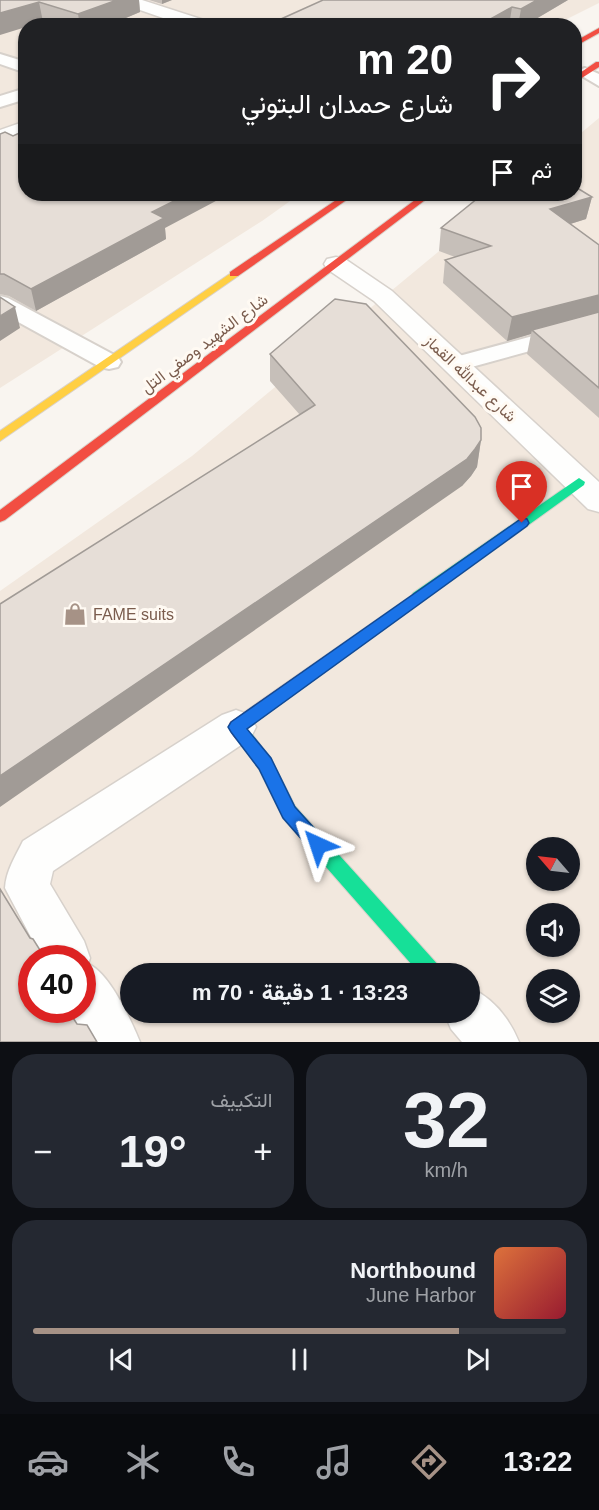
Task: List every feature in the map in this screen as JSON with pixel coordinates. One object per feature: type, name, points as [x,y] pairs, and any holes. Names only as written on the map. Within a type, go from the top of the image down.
[{"type":"main road","points":[[582,40],[599,30]]},
{"type":"main road","points":[[0,437],[340,201]]},
{"type":"main road","name":"شارع الشهيد وصفي التل","points":[[0,517],[419,201]]},
{"type":"main road","points":[[423,963],[289,812],[265,764],[236,727],[579,482]]},
{"type":"street","points":[[126,0],[180,18]]},
{"type":"street","points":[[0,137],[18,130]]},
{"type":"street","name":"شارع عبدالله القماز","points":[[336,264],[383,296],[599,501]]},
{"type":"street","points":[[60,945],[27,888],[28,876],[38,856],[236,727]]},
{"type":"street","points":[[96,1009],[115,1042]]},
{"type":"street","points":[[478,1023],[494,1042]]},
{"type":"lane","points":[[0,59],[18,65]]},
{"type":"lane","points":[[0,89],[14,97]]},
{"type":"lane","points":[[0,303],[109,362]]},
{"type":"lane","points":[[457,364],[599,325]]},
{"type":"shaded area","points":[[0,0],[599,0],[599,3],[569,18],[18,18],[18,201],[290,201],[0,388]]},
{"type":"shaded area","points":[[599,118],[599,1042],[0,1042],[0,591],[192,456],[500,201],[582,201],[582,132]]},
{"type":"building","points":[[0,0],[117,0],[78,14],[39,2],[0,13]]},
{"type":"building","points":[[323,0],[537,0],[521,9],[512,7],[492,18],[283,18]]},
{"type":"building","points":[[5,132],[13,136],[18,134],[18,201],[174,201],[152,212],[164,218],[31,289],[0,274],[0,134]]},
{"type":"building","points":[[582,191],[592,197],[582,200]]},
{"type":"building","points":[[474,201],[578,201],[550,209],[599,245],[599,295],[512,317],[445,260],[491,246],[441,228]]},
{"type":"building","points":[[0,297],[15,307],[0,316]]},
{"type":"building","points":[[335,299],[366,304],[475,417],[481,428],[481,440],[475,449],[467,459],[0,776],[0,604],[315,405],[270,354]]},
{"type":"building","points":[[599,312],[599,388],[532,330]]},
{"type":"building","points":[[0,889],[30,938],[37,945],[18,945],[18,1023],[87,1025],[97,1042],[0,1042]]},
{"type":"traffic: fast","points":[[418,597],[579,482]]},
{"type":"traffic: fast","points":[[246,739],[265,764],[289,812],[423,963]]},
{"type":"traffic: slow","points":[[0,437],[234,274]]},
{"type":"traffic: jam","points":[[582,40],[599,30]]},
{"type":"traffic: jam","points":[[582,76],[599,64]]},
{"type":"traffic: jam","points":[[234,274],[340,201]]},
{"type":"traffic: jam","points":[[0,517],[419,201]]},
{"type":"traffic: jam","points":[[246,739],[236,727],[418,597]]},
{"type":"place","name":"FAME suits","points":[[75,614]]},
{"type":"route","points":[[318,845],[289,812],[265,764],[236,727],[522,523]]}]
